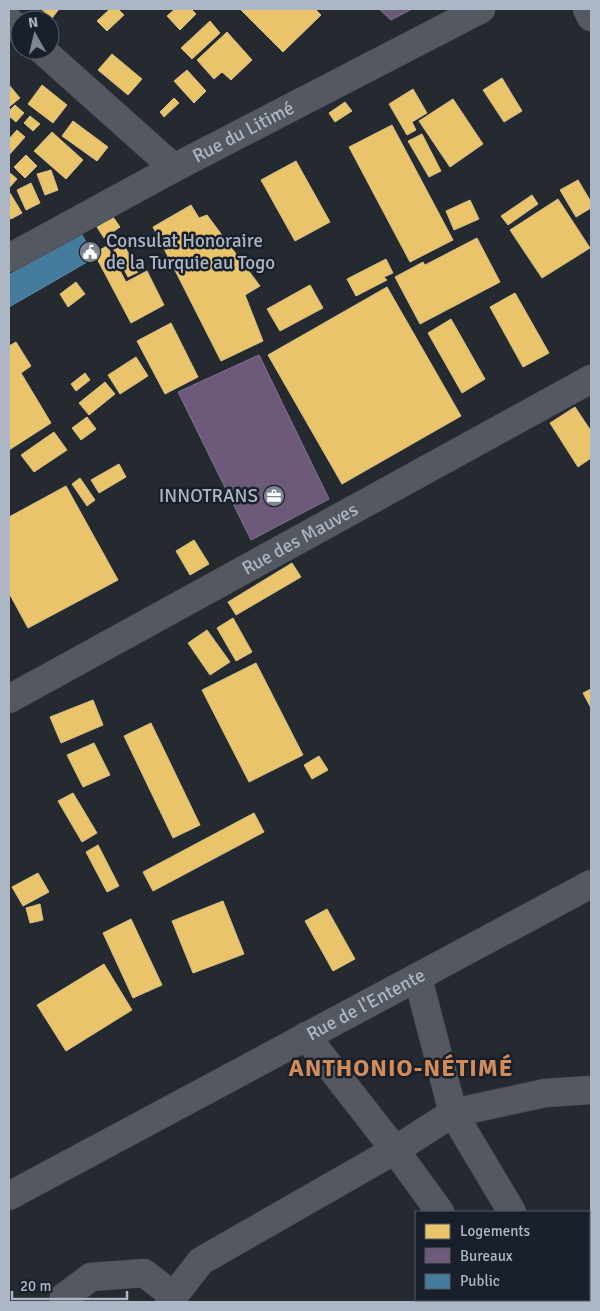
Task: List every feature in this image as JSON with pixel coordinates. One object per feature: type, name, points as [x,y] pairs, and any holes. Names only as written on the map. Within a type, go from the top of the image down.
[{"type":"street","name":"Rue du Litimé","points":[[9,258],[174,168],[481,9]]},
{"type":"street","points":[[587,9],[591,17]]},
{"type":"street","points":[[53,60],[174,168]]},
{"type":"street","name":"Rue des Mauves","points":[[9,699],[591,379]]},
{"type":"street","name":"Rue de l'Entente","points":[[9,1196],[591,884]]},
{"type":"street","points":[[418,978],[453,1113],[511,1211]]},
{"type":"street","points":[[306,1036],[395,1150],[439,1211]]},
{"type":"street","points":[[65,1302],[64,1298],[91,1277],[144,1273],[172,1299],[201,1262],[395,1150],[453,1113],[545,1093],[591,1090]]},
{"type":"building: Logements","points":[[41,9],[59,9],[58,10]]},
{"type":"building: Logements","points":[[110,9],[118,9],[124,15],[107,31],[97,21]]},
{"type":"building: Logements","points":[[175,9],[191,9],[196,14],[180,30],[167,16]]},
{"type":"building: Logements","points":[[240,9],[315,9],[321,15],[283,52]]},
{"type":"building: Logements","points":[[210,21],[220,33],[192,59],[181,48]]},
{"type":"building: Logements","points":[[227,32],[252,60],[231,80],[222,72],[214,79],[197,60]]},
{"type":"building: Logements","points":[[112,54],[142,79],[128,95],[98,70]]},
{"type":"building: Logements","points":[[187,70],[206,91],[194,103],[174,81]]},
{"type":"building: Logements","points":[[502,78],[522,111],[504,122],[483,90]]},
{"type":"building: Logements","points":[[9,85],[20,98],[9,107]]},
{"type":"building: Logements","points":[[42,85],[67,105],[53,123],[28,104]]},
{"type":"building: Logements","points":[[413,89],[427,113],[412,122],[416,130],[407,135],[389,104]]},
{"type":"building: Logements","points":[[174,98],[179,103],[164,117],[160,112]]},
{"type":"building: Logements","points":[[453,99],[483,144],[450,167],[419,121]]},
{"type":"building: Logements","points":[[345,102],[352,111],[335,122],[329,113]]},
{"type":"building: Logements","points":[[15,105],[24,113],[16,122],[9,116],[9,111]]},
{"type":"building: Logements","points":[[30,116],[40,124],[33,131],[24,123]]},
{"type":"building: Logements","points":[[73,121],[108,147],[97,161],[62,136]]},
{"type":"building: Logements","points":[[392,125],[453,240],[410,262],[349,147]]},
{"type":"building: Logements","points":[[17,130],[25,137],[9,155],[9,139]]},
{"type":"building: Logements","points":[[52,132],[83,160],[66,179],[34,151]]},
{"type":"building: Logements","points":[[422,134],[441,171],[429,177],[408,141]]},
{"type":"building: Logements","points":[[26,155],[37,166],[25,178],[14,167]]},
{"type":"building: Logements","points":[[296,161],[330,222],[295,241],[261,180]]},
{"type":"building: Logements","points":[[51,170],[58,190],[45,195],[37,174]]},
{"type":"building: Logements","points":[[9,172],[17,179],[9,188]]},
{"type":"building: Logements","points":[[578,180],[591,202],[591,208],[576,217],[560,190]]},
{"type":"building: Logements","points":[[31,183],[40,203],[26,210],[17,190]]},
{"type":"building: Logements","points":[[10,193],[22,213],[11,219],[9,216]]},
{"type":"building: Logements","points":[[532,195],[538,204],[508,225],[501,216]]},
{"type":"building: Logements","points":[[558,199],[590,248],[542,278],[510,230]]},
{"type":"building: Logements","points":[[470,200],[479,219],[454,230],[446,211]]},
{"type":"building: Logements","points":[[191,205],[199,218],[207,215],[260,286],[245,295],[263,341],[221,361],[153,227]]},
{"type":"building: Logements","points":[[113,217],[120,227],[104,238],[97,227]]},
{"type":"building: Logements","points":[[477,238],[500,282],[420,324],[395,277],[423,262],[425,265]]},
{"type":"building: Logements","points":[[122,241],[138,272],[128,277],[112,246]]},
{"type":"building: Logements","points":[[107,246],[126,282],[147,271],[164,305],[131,323],[94,253]]},
{"type":"building: Logements","points":[[386,259],[393,273],[384,277],[387,280],[356,296],[347,279]]},
{"type":"building: Logements","points":[[76,282],[85,294],[68,307],[60,294]]},
{"type":"building: Logements","points":[[310,285],[323,308],[280,331],[267,309]]},
{"type":"building: Logements","points":[[387,287],[461,416],[342,484],[268,355]]},
{"type":"building: Logements","points":[[515,293],[549,353],[523,367],[490,307]]},
{"type":"building: Logements","points":[[451,319],[485,379],[462,393],[428,333]]},
{"type":"building: Logements","points":[[171,323],[198,377],[165,394],[137,341]]},
{"type":"building: Logements","points":[[16,342],[31,366],[21,373],[51,423],[9,450],[9,346]]},
{"type":"building: Logements","points":[[136,357],[148,376],[120,394],[108,375]]},
{"type":"building: Logements","points":[[85,373],[90,380],[76,391],[71,384]]},
{"type":"building: Logements","points":[[105,382],[115,394],[89,415],[79,403]]},
{"type":"building: Logements","points":[[575,407],[591,431],[591,458],[578,467],[550,423]]},
{"type":"building: Logements","points":[[87,417],[96,429],[81,440],[72,428]]},
{"type":"building: Logements","points":[[54,432],[67,450],[34,472],[21,455]]},
{"type":"building: Logements","points":[[119,464],[126,477],[99,493],[91,480]]},
{"type":"building: Logements","points":[[80,478],[95,500],[87,506],[72,484]]},
{"type":"building: Logements","points":[[66,486],[118,580],[28,628],[9,593],[9,517]]},
{"type":"building: Logements","points":[[194,540],[209,564],[190,575],[176,551]]},
{"type":"building: Logements","points":[[292,563],[301,577],[236,615],[228,602]]},
{"type":"building: Logements","points":[[233,618],[252,652],[236,661],[217,628]]},
{"type":"building: Logements","points":[[207,630],[230,662],[210,675],[188,643]]},
{"type":"building: Logements","points":[[256,663],[303,755],[249,782],[202,690]]},
{"type":"building: Logements","points":[[591,689],[591,708],[583,693]]},
{"type":"building: Logements","points":[[93,700],[103,725],[61,743],[50,717]]},
{"type":"building: Logements","points":[[151,723],[200,825],[173,838],[124,736]]},
{"type":"building: Logements","points":[[94,743],[110,775],[83,787],[67,755]]},
{"type":"building: Logements","points":[[319,756],[328,770],[312,779],[304,765]]},
{"type":"building: Logements","points":[[73,793],[97,833],[82,842],[58,801]]},
{"type":"building: Logements","points":[[254,813],[264,832],[153,891],[143,872]]},
{"type":"building: Logements","points":[[98,845],[119,886],[107,892],[86,852]]},
{"type":"building: Logements","points":[[38,873],[49,892],[23,906],[12,887]]},
{"type":"building: Logements","points":[[223,901],[244,954],[193,973],[172,921]]},
{"type":"building: Logements","points":[[40,904],[43,920],[30,923],[26,908]]},
{"type":"building: Logements","points":[[327,909],[355,959],[333,971],[305,921]]},
{"type":"building: Logements","points":[[131,919],[162,985],[133,998],[103,933]]},
{"type":"building: Logements","points":[[104,964],[132,1010],[66,1051],[37,1005]]},
{"type":"building: Bureaux","points":[[379,9],[412,9],[391,20]]},
{"type":"building: Bureaux","points":[[259,355],[329,499],[251,540],[178,392]]},
{"type":"building: Public","points":[[81,233],[94,258],[9,307],[9,275]]},
{"type":"place","name":"Consulat Honoraire de la Turquie au Togo","points":[[90,252]]},
{"type":"place","name":"INNOTRANS","points":[[274,496]]},
{"type":"district","name":"ANTHONIO-NÉTIMÉ","points":[[401,1068]]}]
